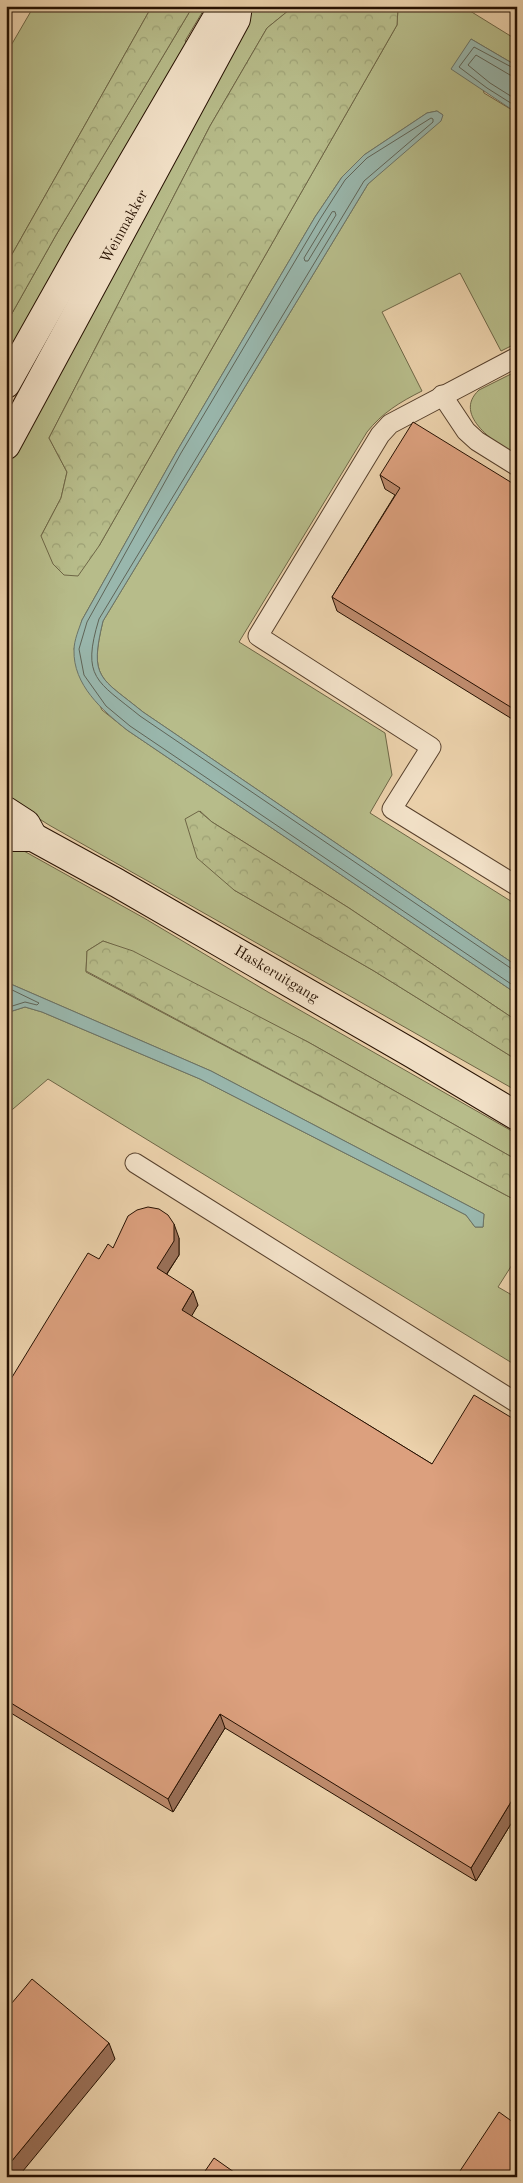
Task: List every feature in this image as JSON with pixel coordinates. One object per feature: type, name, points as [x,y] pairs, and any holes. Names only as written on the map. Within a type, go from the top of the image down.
[{"type":"main road","name":"Weinmakker","points":[[6,384],[142,145],[222,9],[226,6]]},
{"type":"main road","name":"Weinmakker","points":[[6,445],[183,121],[236,19],[238,6]]},
{"type":"main road","name":"Haskeruitgang","points":[[6,812],[26,824],[33,837]]},
{"type":"main road","name":"Haskeruitgang","points":[[6,834],[14,837],[33,837],[225,944],[517,1116]]},
{"type":"lane","points":[[517,357],[390,424],[380,435],[258,636],[431,747],[392,809],[517,886]]},
{"type":"lane","points":[[442,395],[466,431],[477,441],[517,466]]},
{"type":"lane","points":[[135,1163],[517,1403]]},
{"type":"green space","points":[[34,6],[152,6],[6,265],[6,54]]},
{"type":"green space","points":[[152,6],[193,6],[56,235],[6,324],[6,265]]},
{"type":"green space","points":[[193,6],[206,6],[185,41],[191,46],[6,361],[6,324],[56,235]]},
{"type":"green space","points":[[255,6],[294,6],[267,28],[210,126],[49,438],[67,472],[61,498],[41,536],[99,546],[397,25],[398,8],[396,6],[462,6],[517,40],[517,66],[471,39],[484,93],[517,113],[517,343],[501,351],[460,273],[382,312],[422,391],[392,408],[367,432],[239,642],[385,733],[392,775],[370,813],[517,905],[517,966],[143,712],[108,683],[98,666],[97,655],[103,621],[368,184],[443,115],[437,111],[427,113],[364,155],[342,177],[315,217],[177,451],[82,620],[74,649],[102,710],[127,730],[517,994],[517,1021],[349,908],[212,822],[200,811],[234,890],[374,971],[517,1060],[517,1091],[49,825],[6,798],[6,464],[126,250]]},
{"type":"green space","points":[[294,6],[396,6],[398,8],[397,25],[99,546],[78,576],[64,575],[53,564],[41,536],[61,498],[67,472],[49,438],[210,126],[267,28]]},
{"type":"green space","points":[[517,371],[517,457],[499,445],[480,428],[470,410],[472,400],[479,390]]},
{"type":"green space","points":[[199,811],[212,822],[349,908],[517,1021],[517,1060],[374,971],[234,890],[197,858],[185,819]]},
{"type":"green space","points":[[6,841],[144,918],[268,992],[517,1134],[517,1160],[308,1042],[111,944],[103,941],[87,951],[86,972],[517,1201],[517,1257],[498,1287],[517,1298],[517,1366],[48,1079],[6,1115],[6,1013],[25,1007],[42,1012],[200,1079],[466,1215],[475,1227],[483,1227],[484,1214],[211,1071],[6,982]]},
{"type":"green space","points":[[103,941],[133,951],[308,1042],[517,1160],[517,1201],[86,971],[87,951]]},
{"type":"water","points":[[471,39],[517,66],[517,113],[451,69]]},
{"type":"water","points":[[437,111],[443,115],[441,121],[368,184],[103,621],[97,655],[98,666],[108,683],[143,712],[517,966],[517,994],[127,730],[91,696],[78,674],[75,663],[75,642],[82,620],[177,451],[315,217],[342,177],[364,155],[427,113]]},
{"type":"water","points":[[6,982],[211,1071],[484,1214],[483,1227],[475,1227],[466,1215],[200,1079],[42,1012],[25,1007],[6,1013]]},
{"type":"building","points":[[413,422],[517,486],[517,711],[332,597],[400,488],[380,475]]},
{"type":"building","points":[[148,1207],[159,1209],[168,1215],[174,1224],[174,1241],[157,1268],[193,1291],[182,1310],[432,1464],[474,1395],[517,1421],[517,1792],[471,1868],[220,1714],[168,1799],[6,1700],[6,1387],[88,1253],[99,1259],[108,1244],[113,1248],[128,1216],[137,1210]]},
{"type":"building","points":[[32,1979],[109,2043],[6,2168],[6,2010]]},
{"type":"building","points":[[499,2112],[517,2125],[517,2177],[456,2177]]},
{"type":"building","points":[[214,2158],[241,2177],[201,2177]]},
{"type":"railway","points":[[510,6],[517,10]]}]
